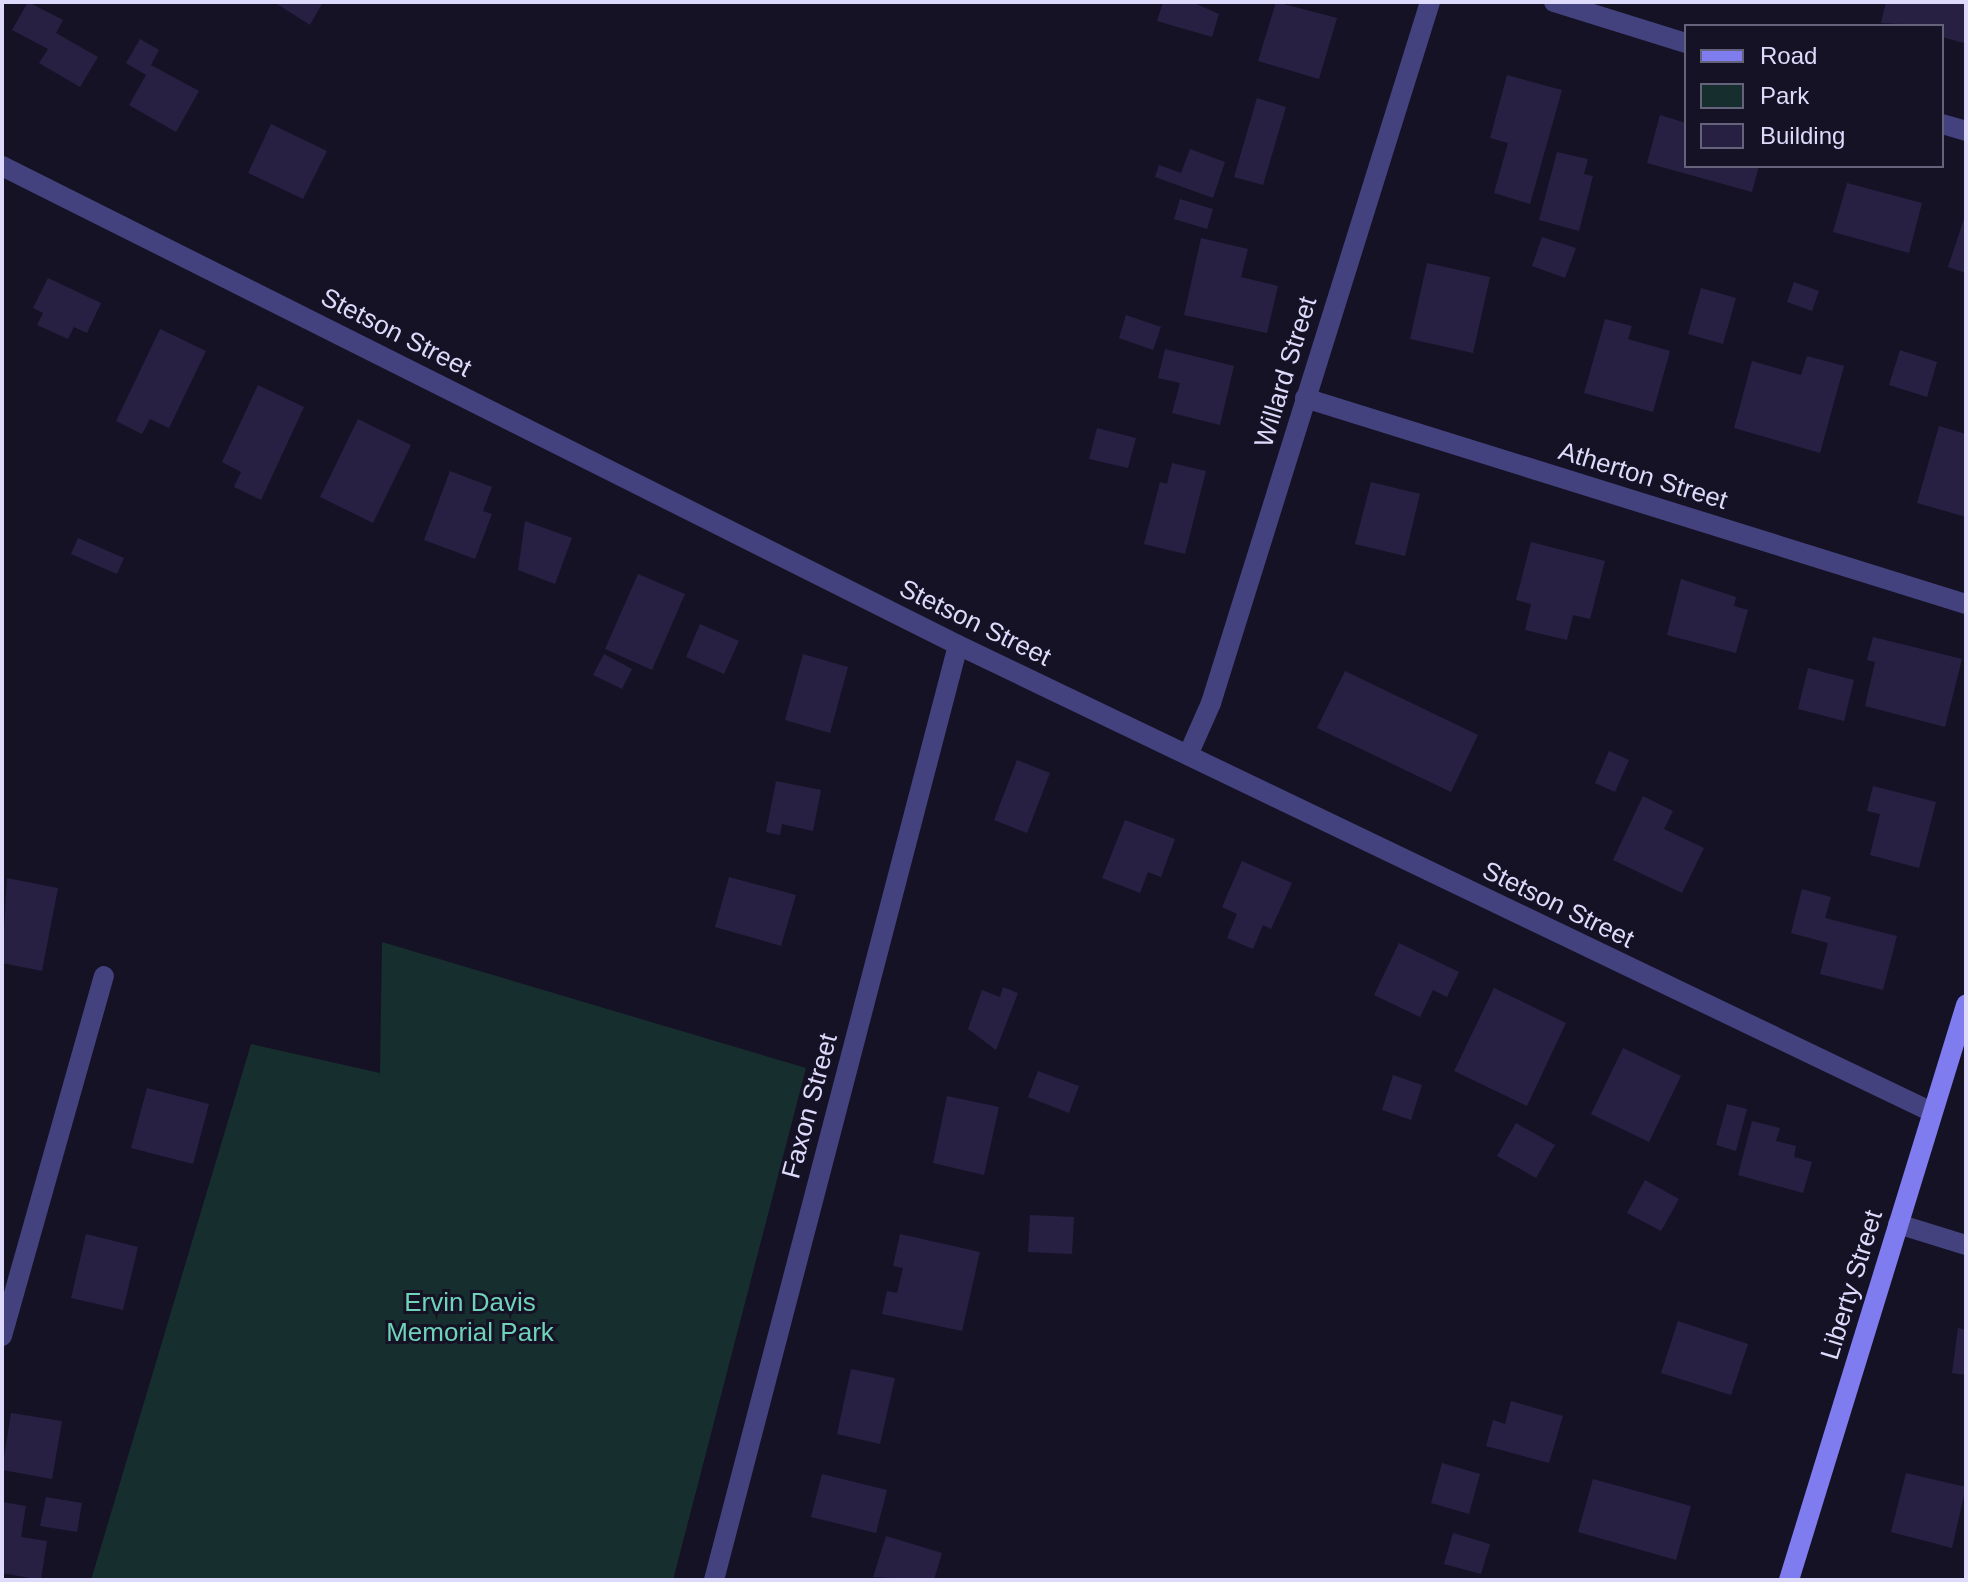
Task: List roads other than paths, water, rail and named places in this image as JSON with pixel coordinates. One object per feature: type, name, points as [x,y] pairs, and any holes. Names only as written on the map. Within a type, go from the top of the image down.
[{"type":"main road","name":"Liberty Street","points":[[1789,1580],[1966,1005]]},
{"type":"street","name":"Willard Street","points":[[1188,755],[1211,703],[1430,2]]},
{"type":"street","points":[[1554,2],[1684,42]]},
{"type":"street","points":[[1944,125],[1966,131]]},
{"type":"street","name":"Stetson Street","points":[[2,166],[958,645],[1932,1112]]},
{"type":"street","name":"Atherton Street","points":[[1305,398],[1966,604]]},
{"type":"street","name":"Faxon Street","points":[[714,1580],[958,645]]},
{"type":"street","points":[[2,1336],[104,976]]},
{"type":"street","points":[[1898,1224],[1966,1245]]},
{"type":"park label","name":"Ervin Davis Memorial Park","points":[[470,1318]]}]
